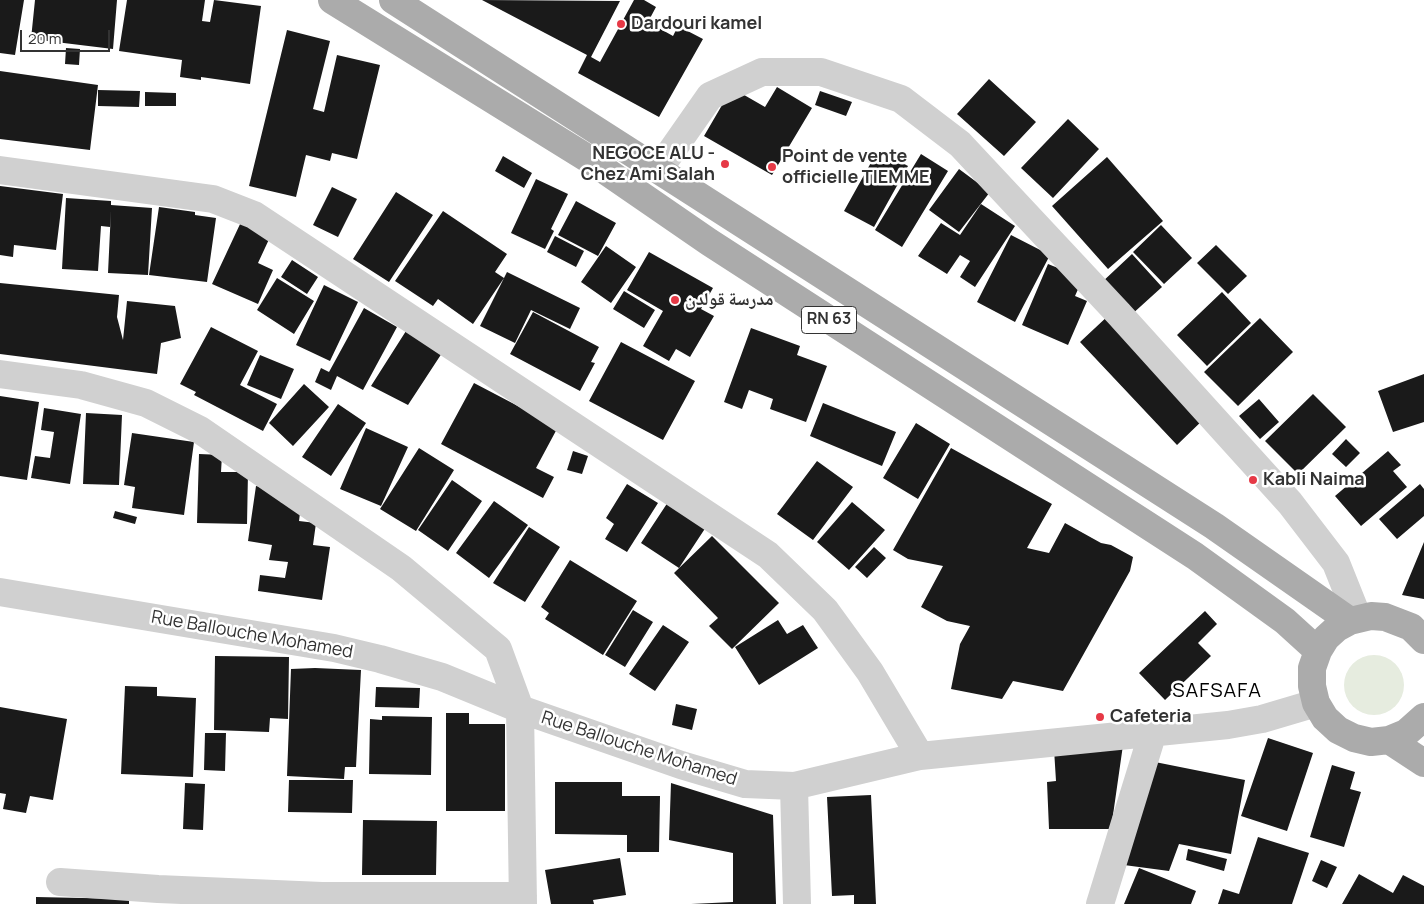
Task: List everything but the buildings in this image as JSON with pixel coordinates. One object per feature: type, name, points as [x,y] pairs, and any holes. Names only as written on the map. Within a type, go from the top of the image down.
[{"type":"main road","name":"RN 63","points":[[332,0],[587,158],[709,242],[1195,556],[1285,621],[1318,651]]},
{"type":"main road","name":"RN 63","points":[[393,0],[1206,520],[1354,619]]},
{"type":"main road","points":[[1423,637],[1411,627],[1385,617],[1354,619],[1337,628],[1326,638],[1318,651],[1312,668],[1312,686],[1316,703],[1332,724],[1354,738],[1372,742],[1389,740],[1406,733],[1423,721]]},
{"type":"main road","points":[[1389,740],[1424,763]]},
{"type":"street","points":[[659,170],[710,96],[762,72],[821,72],[901,99],[960,144],[1119,314],[1290,503],[1336,564],[1354,619]]},
{"type":"street","points":[[0,170],[213,199],[254,215],[768,555],[825,610],[870,672],[920,756]]},
{"type":"street","points":[[0,374],[81,385],[146,403],[200,430],[401,568],[498,649],[520,709],[523,900],[322,896],[158,897],[60,882]]},
{"type":"street","name":"Rue Ballouche Mohamed","points":[[0,592],[334,648],[442,677],[520,709],[681,765],[745,784],[794,786],[920,756],[1228,725],[1262,719],[1316,703]]},
{"type":"street","points":[[1100,904],[1153,732]]},
{"type":"street","points":[[794,786],[797,904]]},
{"type":"shaded area","points":[[1374,655],[1390,660],[1395,664],[1399,669],[1404,685],[1399,701],[1395,706],[1390,710],[1374,715],[1358,710],[1353,706],[1349,701],[1344,685],[1349,669],[1353,664],[1358,660]]},
{"type":"place","name":"Dardouri kamel","points":[[621,24]]},
{"type":"place","name":"NEGOCE ALU - Chez Ami Salah","points":[[725,164]]},
{"type":"place","name":"Point de vente officielle TIEMME","points":[[772,167]]},
{"type":"place","name":"مدرسة قولدن","points":[[675,300]]},
{"type":"place","name":"Kabli Naima","points":[[1253,480]]},
{"type":"place","name":"Cafeteria","points":[[1100,717]]},
{"type":"district","name":"SAFSAFA","points":[[1217,691]]}]
